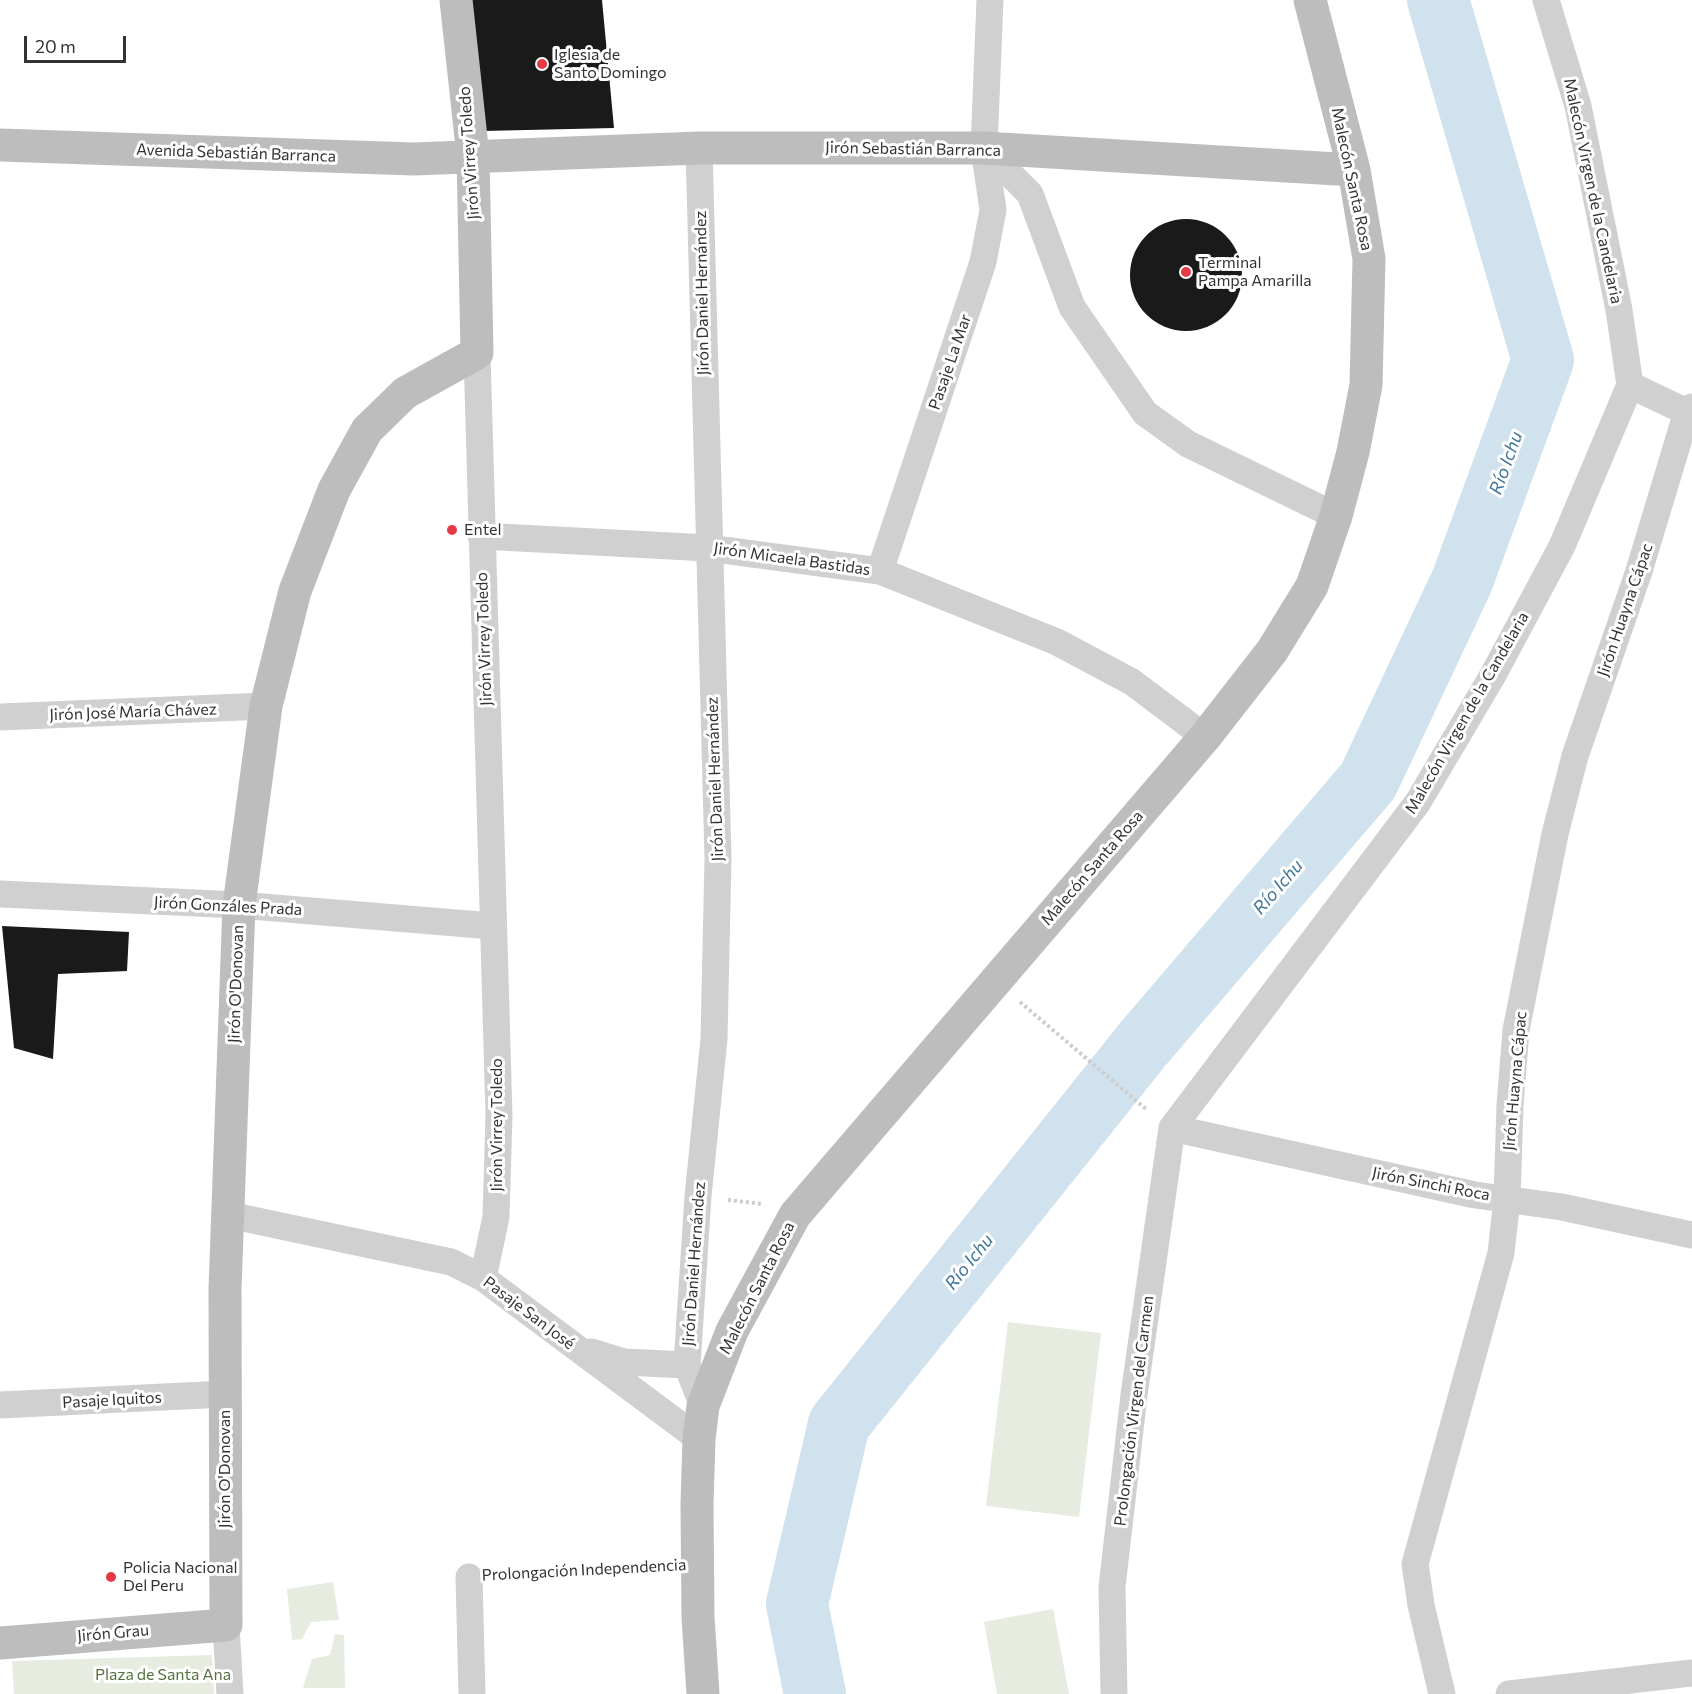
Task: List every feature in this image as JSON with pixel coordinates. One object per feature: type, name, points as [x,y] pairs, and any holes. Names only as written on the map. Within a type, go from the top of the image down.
[{"type":"main road","name":"Jirón Virrey Toledo","points":[[456,0],[472,156],[477,353]]},
{"type":"main road","name":"Malecón Santa Rosa","points":[[703,1694],[698,1617],[699,1439],[703,1406],[732,1331],[759,1277],[799,1209],[1205,736],[1272,651],[1312,586],[1336,516],[1353,452],[1366,385],[1370,260],[1354,170],[1310,0]]},
{"type":"main road","name":"Avenida Sebastián Barranca","points":[[0,145],[414,159],[472,156]]},
{"type":"main road","name":"Jirón Sebastián Barranca","points":[[472,156],[699,148],[984,148],[1354,170]]},
{"type":"main road","name":"Jirón O'Donovan","points":[[226,1624],[225,1289],[238,904],[266,706],[299,581],[334,490],[367,430],[405,393],[477,353]]},
{"type":"main road","name":"Jirón Grau","points":[[0,1643],[226,1624]]},
{"type":"street","name":"Malecón Virgen de la Candelaria","points":[[1161,1121],[1418,802],[1493,675],[1562,546],[1630,385],[1619,310],[1578,106],[1546,0]]},
{"type":"street","name":"Pasaje La Mar","points":[[880,571],[983,262],[993,210],[984,148],[992,6]]},
{"type":"street","name":"Jirón Daniel Hernández","points":[[699,148],[718,880],[714,1039],[698,1196],[687,1365],[703,1406]]},
{"type":"street","points":[[984,148],[1030,195],[1072,307],[1145,413],[1188,444],[1336,516]]},
{"type":"street","name":"Jirón Virrey Toledo","points":[[477,353],[492,926],[500,1115],[496,1217],[483,1278]]},
{"type":"street","points":[[1630,385],[1690,410]]},
{"type":"street","name":"Jirón Huayna Cápac","points":[[1442,1694],[1421,1605],[1415,1564],[1501,1253],[1508,1199],[1510,1105],[1516,1030],[1554,834],[1575,756],[1639,571],[1690,410]]},
{"type":"street","name":"Jirón Micaela Bastidas","points":[[481,536],[708,548],[880,571],[1057,642],[1132,682],[1205,736]]},
{"type":"street","name":"Jirón José María Chávez","points":[[0,717],[266,706]]},
{"type":"street","name":"Jirón Gonzáles Prada","points":[[0,894],[238,904],[492,926]]},
{"type":"street","name":"Jirón Sinchi Roca","points":[[1161,1121],[1475,1195],[1562,1207],[1692,1235]]},
{"type":"street","name":"Prolongación Virgen del Carmen","points":[[1114,1694],[1112,1587],[1134,1395],[1161,1121]]},
{"type":"street","name":"Pasaje San José","points":[[229,1215],[451,1262],[483,1278],[699,1439]]},
{"type":"street","points":[[576,1347],[624,1362],[687,1365]]},
{"type":"street","name":"Pasaje Iquitos","points":[[0,1405],[225,1394]]},
{"type":"street","points":[[469,1577],[472,1694]]},
{"type":"street","name":"Jirón O'Donovan","points":[[226,1624],[230,1694]]},
{"type":"street","points":[[1509,1694],[1692,1673]]},
{"type":"path","points":[[1036,1016],[1161,1121]]},
{"type":"path","points":[[698,1196],[799,1209]]},
{"type":"path","name":"Prolongación Independencia","points":[[469,1577],[699,1563]]},
{"type":"green space","points":[[1008,1322],[1101,1333],[1079,1517],[986,1506]]},
{"type":"green space","points":[[333,1582],[339,1620],[311,1622],[302,1639],[292,1640],[287,1589]]},
{"type":"green space","points":[[1053,1609],[1069,1694],[997,1694],[984,1622]]},
{"type":"green space","points":[[335,1634],[344,1635],[345,1688],[303,1688],[312,1659],[330,1655]]},
{"type":"green space","name":"Plaza de Santa Ana","points":[[212,1655],[214,1694],[14,1694],[12,1661]]},
{"type":"building","name":"Iglesia de Santo Domingo","points":[[469,0],[602,0],[614,128],[483,131]]},
{"type":"building","name":"Terminal Pampa Amarilla","points":[[1186,219],[1207,224],[1225,236],[1237,254],[1242,275],[1237,296],[1225,314],[1207,326],[1186,331],[1165,326],[1147,314],[1135,296],[1130,275],[1135,254],[1147,236],[1165,224]]},
{"type":"building","points":[[2,926],[129,932],[127,971],[58,974],[53,1059],[14,1048]]},
{"type":"waterway","name":"Río Ichu","points":[[815,1694],[797,1604],[839,1424],[1143,1044],[1368,781],[1462,581],[1543,360],[1438,0]]},
{"type":"place","name":"Iglesia de Santo Domingo","points":[[542,64]]},
{"type":"place","name":"Terminal Pampa Amarilla","points":[[1186,272]]},
{"type":"place","name":"Entel","points":[[452,530]]},
{"type":"place","name":"Policia Nacional Del Peru","points":[[111,1577]]}]
